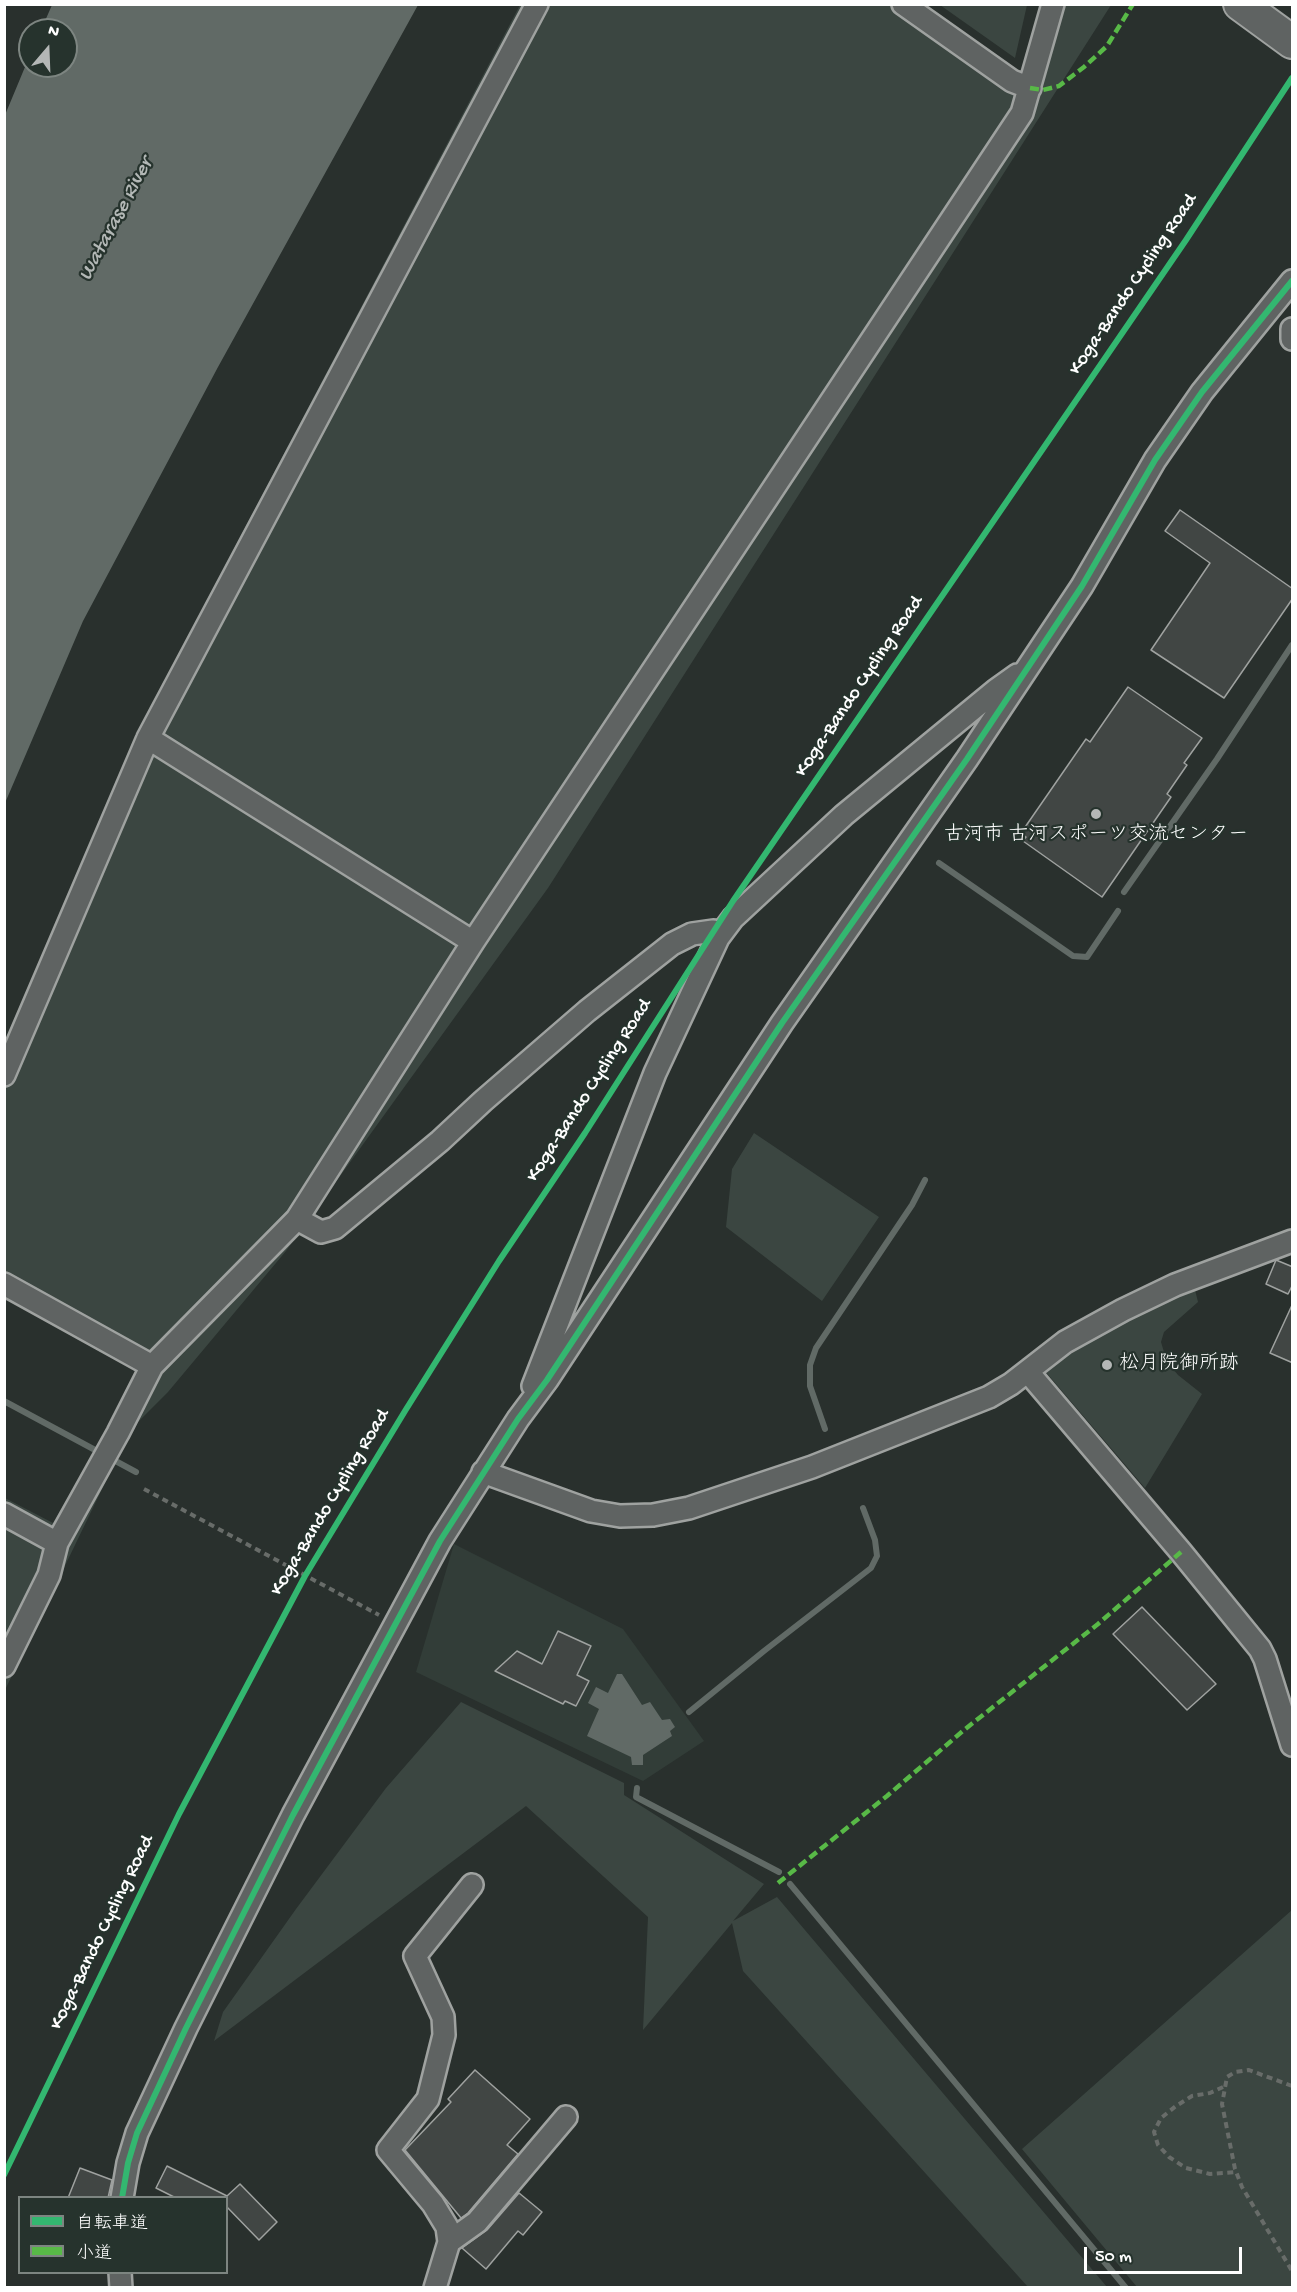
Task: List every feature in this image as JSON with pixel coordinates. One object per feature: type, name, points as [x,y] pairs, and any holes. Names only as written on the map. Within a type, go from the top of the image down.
[{"type":"highway","points":[[1240,4],[1293,42]]},
{"type":"street","points":[[4,1075],[148,738],[537,4]]},
{"type":"street","points":[[903,4],[1012,81],[1030,88]]},
{"type":"street","points":[[4,1666],[49,1575],[57,1544],[152,1366],[297,1219],[473,942],[1022,113],[1053,4]]},
{"type":"street","points":[[122,2196],[128,2163],[137,2133],[186,2028],[294,1815],[440,1541],[483,1472],[547,1380],[782,1023],[966,759],[1082,586],[1155,460],[1202,392],[1293,281]]},
{"type":"street","points":[[1293,329],[1293,339]]},
{"type":"street","points":[[518,1419],[535,1381],[655,1073],[718,938],[734,918],[844,815],[996,690],[1028,667]]},
{"type":"street","points":[[148,738],[473,942]]},
{"type":"street","points":[[297,1219],[321,1232],[335,1228],[440,1141],[470,1112],[587,1011],[672,944],[692,934],[713,931],[718,938]]},
{"type":"street","points":[[483,1472],[591,1511],[620,1516],[653,1515],[689,1508],[812,1467],[989,1397],[1028,1372],[1065,1342],[1123,1310],[1175,1285],[1293,1241]]},
{"type":"street","points":[[4,1284],[152,1366]]},
{"type":"street","points":[[1028,1372],[1174,1543],[1260,1649],[1293,1745]]},
{"type":"street","points":[[4,1514],[57,1544]]},
{"type":"street","points":[[435,2288],[449,2242],[447,2227],[434,2204],[388,2150],[428,2099],[444,2035],[442,2017],[415,1956],[472,1885]]},
{"type":"street","points":[[449,2242],[477,2222],[566,2117]]},
{"type":"path","points":[[144,1489],[389,1620]]},
{"type":"path","points":[[1293,2086],[1249,2070],[1234,2072],[1227,2076],[1222,2104],[1236,2172],[1254,2207],[1293,2271]]},
{"type":"path","points":[[1224,2086],[1210,2093],[1192,2096],[1176,2106],[1161,2118],[1154,2132],[1158,2145],[1169,2157],[1186,2168],[1210,2174],[1236,2172]]},
{"type":"shaded area","points":[[520,5],[921,5],[1019,74],[1025,65],[1042,5],[1111,5],[548,888],[286,1251],[168,1392],[131,1429],[5,1690],[5,1498],[53,1523],[138,1377],[133,1365],[5,1293],[5,1046],[137,733]]},
{"type":"shaded area","points":[[940,5],[1027,5],[1015,58]]},
{"type":"shaded area","points":[[754,1133],[879,1217],[822,1301],[726,1227],[732,1169]]},
{"type":"shaded area","points":[[1194,1286],[1198,1302],[1164,1332],[1161,1342],[1167,1362],[1178,1375],[1202,1394],[1145,1488],[1044,1370],[1096,1332]]},
{"type":"shaded area","points":[[454,1544],[623,1629],[704,1741],[643,1781],[416,1672]]},
{"type":"shaded area","points":[[461,1702],[624,1783],[624,1795],[764,1884],[733,1921],[777,1897],[1107,2287],[1028,2287],[743,1971],[732,1923],[643,2030],[648,1917],[526,1806],[214,2041],[223,2012],[296,1909],[386,1788]]},
{"type":"shaded area","points":[[1292,1910],[1292,2287],[1137,2287],[1022,2149]]},
{"type":"water","name":"Watarase River","points":[[52,5],[418,5],[218,367],[83,621],[5,803],[5,115],[20,78],[78,78],[78,18],[46,18]]},
{"type":"water","points":[[617,1674],[622,1674],[642,1705],[650,1702],[662,1720],[670,1719],[675,1727],[670,1731],[672,1736],[643,1755],[643,1765],[632,1765],[631,1757],[587,1736],[599,1709],[588,1703],[596,1687],[608,1693]]},
{"type":"building","points":[[1180,510],[1293,589],[1293,598],[1224,698],[1151,650],[1210,563],[1165,531]]},
{"type":"building","name":"古河市 古河スポーツ交流センター","points":[[1128,687],[1202,738],[1184,763],[1187,765],[1167,794],[1171,797],[1102,897],[1023,841],[1026,837],[1021,833],[1086,739],[1090,742]]},
{"type":"building","points":[[1276,1260],[1293,1267],[1293,1284],[1288,1294],[1266,1284]]},
{"type":"building","points":[[1293,1303],[1293,1363],[1270,1353]]},
{"type":"building","points":[[1142,1607],[1216,1684],[1187,1710],[1113,1634]]},
{"type":"building","points":[[558,1631],[591,1646],[577,1675],[589,1681],[576,1706],[565,1701],[563,1704],[495,1671],[517,1651],[542,1664]]},
{"type":"building","points":[[475,2070],[530,2119],[507,2145],[518,2154],[468,2213],[461,2218],[405,2150],[451,2102],[448,2099]]},
{"type":"building","points":[[167,2166],[227,2196],[172,2196],[156,2188]]},
{"type":"building","points":[[80,2168],[112,2180],[108,2196],[69,2196]]},
{"type":"building","points":[[240,2184],[277,2222],[259,2240],[228,2208],[227,2196]]},
{"type":"building","points":[[519,2193],[542,2212],[523,2235],[518,2231],[486,2269],[462,2248],[487,2230]]},
{"type":"waterway","points":[[1124,892],[1217,759],[1292,645]]},
{"type":"waterway","points":[[939,863],[1073,956],[1087,957],[1118,911]]},
{"type":"waterway","points":[[825,1429],[810,1386],[810,1365],[816,1348],[912,1205],[925,1180]]},
{"type":"waterway","points":[[4,1401],[136,1472]]},
{"type":"waterway","points":[[689,1712],[871,1568],[877,1556],[875,1540],[863,1508]]},
{"type":"waterway","points":[[637,1788],[636,1797],[779,1872]]},
{"type":"waterway","points":[[790,1884],[1126,2288]]},
{"type":"marked path","points":[[1030,88],[1043,90],[1059,86],[1084,67],[1107,46],[1133,4]]},
{"type":"marked path","points":[[778,1883],[887,1796],[964,1730],[1098,1624],[1181,1552]]},
{"type":"cycle path","name":"Koga-Bando Cycling Road","points":[[4,2175],[179,1814],[305,1576],[405,1411],[499,1261],[585,1133],[733,901],[1186,240],[1292,78]]},
{"type":"cycle path","points":[[122,2196],[128,2163],[137,2133],[186,2028],[293,1815],[440,1541],[518,1419],[547,1380],[782,1023],[967,759],[1082,586],[1155,460],[1202,392],[1292,281]]},
{"type":"place","name":"古河市 古河スポーツ交流センター","points":[[1096,814]]},
{"type":"place","name":"松月院御所跡","points":[[1107,1365]]}]
